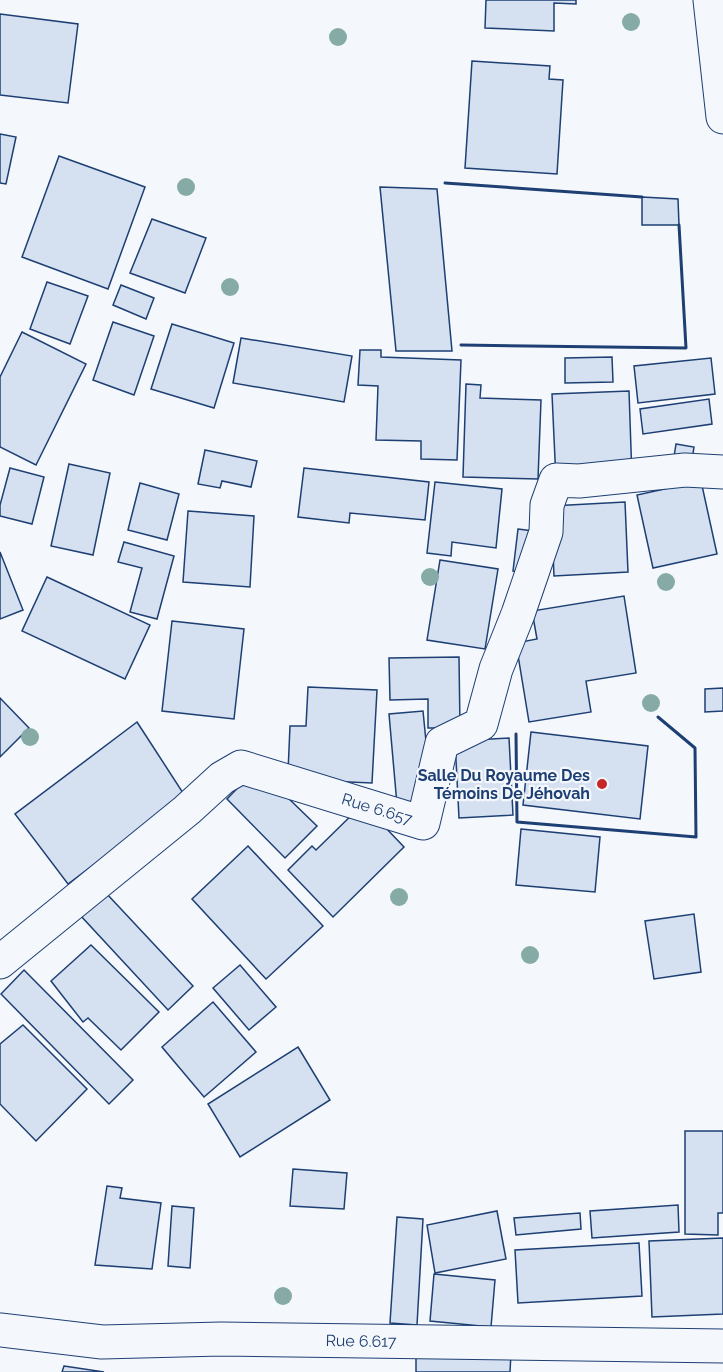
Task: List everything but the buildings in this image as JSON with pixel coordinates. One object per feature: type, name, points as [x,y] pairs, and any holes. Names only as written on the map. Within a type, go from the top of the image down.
[{"type":"main road","points":[[710,0],[723,117]]},
{"type":"main road","name":"Rue 6.657","points":[[0,962],[187,810],[222,778],[241,767],[423,824],[442,743],[481,724],[496,669],[518,614],[546,532],[548,505],[556,480],[579,481],[685,470],[723,472]]},
{"type":"main road","name":"Rue 6.617","points":[[0,1330],[102,1342],[221,1339],[723,1346]]},
{"type":"wall","points":[[445,183],[642,197]]},
{"type":"wall","points":[[461,345],[686,348],[679,225]]},
{"type":"wall","points":[[516,734],[517,822],[696,837],[695,748],[658,717]]},
{"type":"place","name":"Salle Du Royaume Des Témoins De Jéhovah","points":[[602,784]]}]
